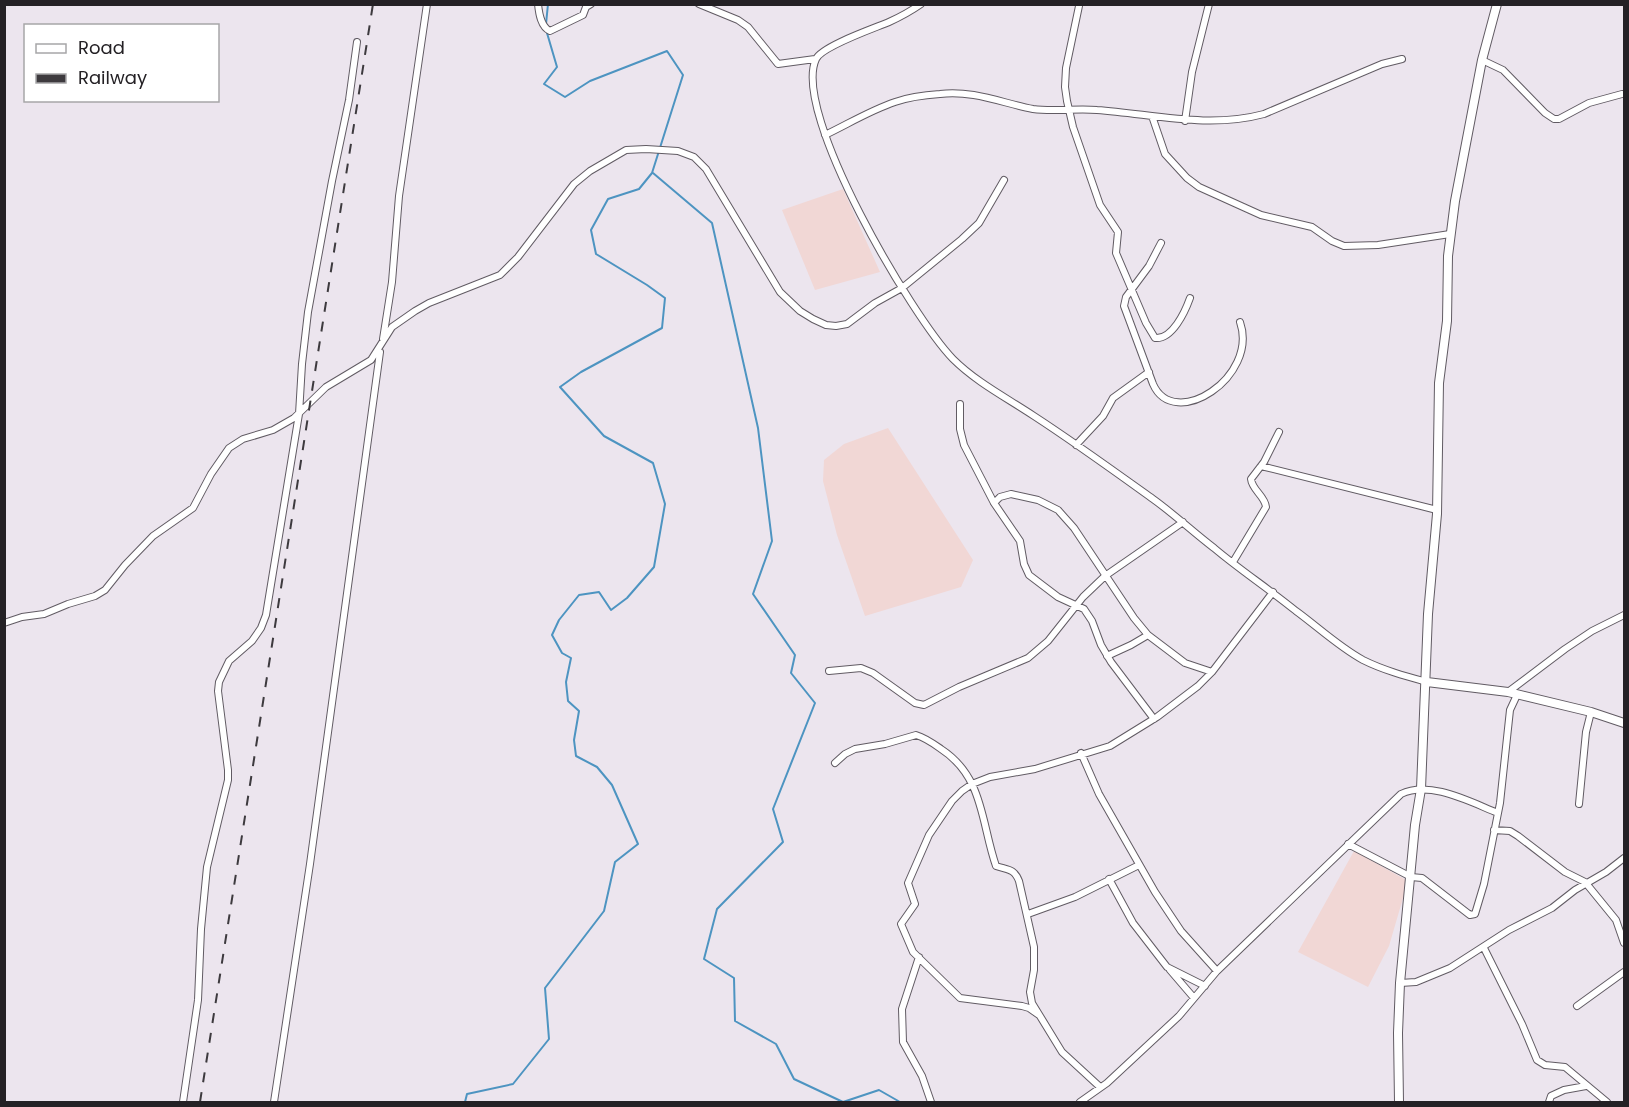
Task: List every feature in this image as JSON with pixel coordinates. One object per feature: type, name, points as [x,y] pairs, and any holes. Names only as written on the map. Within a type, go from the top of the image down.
[{"type":"street","points":[[274,1102],[310,864],[372,399],[392,282],[399,196],[427,4]]},
{"type":"street","points":[[538,4],[546,29],[552,31],[583,15],[586,7],[591,4]]},
{"type":"street","points":[[699,4],[738,20],[748,27],[778,64],[815,59],[826,49],[890,21],[921,4]]},
{"type":"street","points":[[1185,121],[1192,72],[1209,4]]},
{"type":"street","points":[[1399,1102],[1400,983],[1415,825],[1421,789],[1428,614],[1437,510],[1439,383],[1447,321],[1448,256],[1482,60],[1497,4]]},
{"type":"street","points":[[1079,6],[1068,51],[1065,79],[1069,108],[1082,156],[1100,205],[1118,232],[1116,253],[1149,331],[1157,339],[1170,331],[1178,322],[1190,298]]},
{"type":"street","points":[[183,1102],[198,1000],[207,867],[228,780],[218,687],[229,661],[252,641],[266,615],[300,414],[308,312],[349,100],[357,42]]},
{"type":"street","points":[[815,59],[813,74],[816,101],[825,135],[865,225],[931,333],[966,371],[1076,445],[1183,522],[1342,646],[1365,660],[1394,673],[1427,682],[1512,693],[1591,712],[1624,723]]},
{"type":"street","points":[[825,135],[895,102],[941,94],[964,93],[1034,109],[1069,108],[1122,112],[1185,121],[1229,121],[1264,114],[1382,64],[1402,59]]},
{"type":"street","points":[[1482,60],[1503,70],[1554,119],[1588,103],[1623,94]]},
{"type":"street","points":[[1152,116],[1160,144],[1187,178],[1198,186],[1261,215],[1312,227],[1332,242],[1344,246],[1378,245],[1450,234]]},
{"type":"street","points":[[4,623],[22,617],[45,614],[105,590],[153,536],[193,508],[210,474],[229,448],[243,440],[278,428],[300,414],[326,387],[366,364],[375,355],[392,327],[429,303],[500,274],[525,249],[574,184],[590,171],[626,150],[678,151],[694,158],[706,169],[780,292],[800,311],[813,319],[826,325],[836,326],[847,324],[875,303],[902,288],[974,229],[1004,180]]},
{"type":"street","points":[[1161,243],[1126,297],[1124,306],[1157,392],[1163,398],[1183,401],[1204,397],[1216,389],[1232,373],[1243,338],[1240,322]]},
{"type":"street","points":[[1076,445],[1103,416],[1113,398],[1149,372]]},
{"type":"street","points":[[960,404],[960,429],[964,446],[994,503],[1020,541],[1024,564],[1029,575],[1058,597],[1084,609],[1092,621],[1107,656],[1154,718]]},
{"type":"street","points":[[1233,562],[1266,507],[1264,500],[1251,482],[1252,476],[1261,466],[1279,432]]},
{"type":"street","points":[[1261,466],[1437,510]]},
{"type":"street","points":[[994,503],[1003,496],[1011,494],[1038,500],[1058,510],[1074,528],[1105,576],[1148,635],[1185,663],[1212,672]]},
{"type":"street","points":[[829,671],[861,668],[873,673],[915,702],[924,705],[959,687],[1028,658],[1052,637],[1077,605],[1105,576],[1183,522]]},
{"type":"street","points":[[1040,1015],[1022,1006],[960,998],[910,947],[901,924],[915,904],[908,883],[922,848],[952,801],[972,784],[990,777],[1054,764],[1081,753],[1110,746],[1198,686],[1212,672],[1273,592]]},
{"type":"street","points":[[1348,844],[1411,877],[1422,878],[1473,915],[1479,903],[1498,813],[1512,693],[1565,649],[1592,631],[1624,615]]},
{"type":"street","points":[[1107,656],[1148,635]]},
{"type":"street","points":[[1580,804],[1586,732],[1591,712]]},
{"type":"street","points":[[835,763],[844,754],[855,749],[885,744],[916,735],[950,754],[962,766],[972,784],[986,824],[995,864],[1015,873],[1028,914],[1034,959],[1030,998],[1062,1052],[1100,1086]]},
{"type":"street","points":[[1081,753],[1099,794],[1165,909],[1216,971]]},
{"type":"street","points":[[1080,1102],[1121,1070],[1194,998],[1216,971],[1396,798],[1411,789],[1421,789],[1462,799],[1498,813]]},
{"type":"street","points":[[1494,830],[1509,831],[1518,836],[1565,872],[1585,882],[1616,920],[1624,943]]},
{"type":"street","points":[[1400,983],[1416,982],[1439,973],[1484,948],[1509,930],[1552,908],[1585,882],[1606,872],[1624,858]]},
{"type":"street","points":[[1028,914],[1075,897],[1139,864]]},
{"type":"street","points":[[1109,879],[1133,923],[1194,998]]},
{"type":"street","points":[[1484,948],[1522,1024],[1537,1060],[1545,1065],[1564,1067],[1607,1102]]},
{"type":"street","points":[[919,957],[902,1009],[903,1041],[922,1076],[931,1102]]},
{"type":"street","points":[[1167,967],[1205,986]]},
{"type":"street","points":[[1577,1006],[1624,972]]},
{"type":"street","points":[[1549,1102],[1551,1096],[1564,1090],[1586,1086]]},
{"type":"shaded area","points":[[843,189],[880,272],[815,290],[782,210]]},
{"type":"shaded area","points":[[888,428],[973,560],[961,587],[865,616],[837,535],[823,481],[824,460],[844,444]]},
{"type":"shaded area","points":[[1354,851],[1408,881],[1389,946],[1368,987],[1298,952]]},
{"type":"waterway","points":[[546,24],[548,4]]},
{"type":"waterway","points":[[465,1102],[467,1094],[513,1084],[549,1039],[545,988],[604,911],[615,862],[638,844],[612,785],[597,767],[576,756],[574,740],[579,711],[568,701],[566,682],[571,658],[562,653],[552,635],[559,620],[579,595],[599,592],[611,610],[627,598],[654,567],[665,504],[653,463],[604,436],[560,387],[581,372],[662,328],[665,298],[596,254],[591,230],[608,199],[639,189],[652,173],[683,75],[667,51],[590,81],[565,97],[544,84],[557,67],[547,33]]},
{"type":"waterway","points":[[653,173],[712,223],[758,428],[772,541],[753,594],[795,655],[791,673],[815,703],[773,809],[783,842],[717,909],[704,959],[734,978],[735,1021],[776,1044],[794,1079],[843,1102],[879,1090],[900,1102]]},
{"type":"railway","points":[[200,1102],[373,4]]}]
